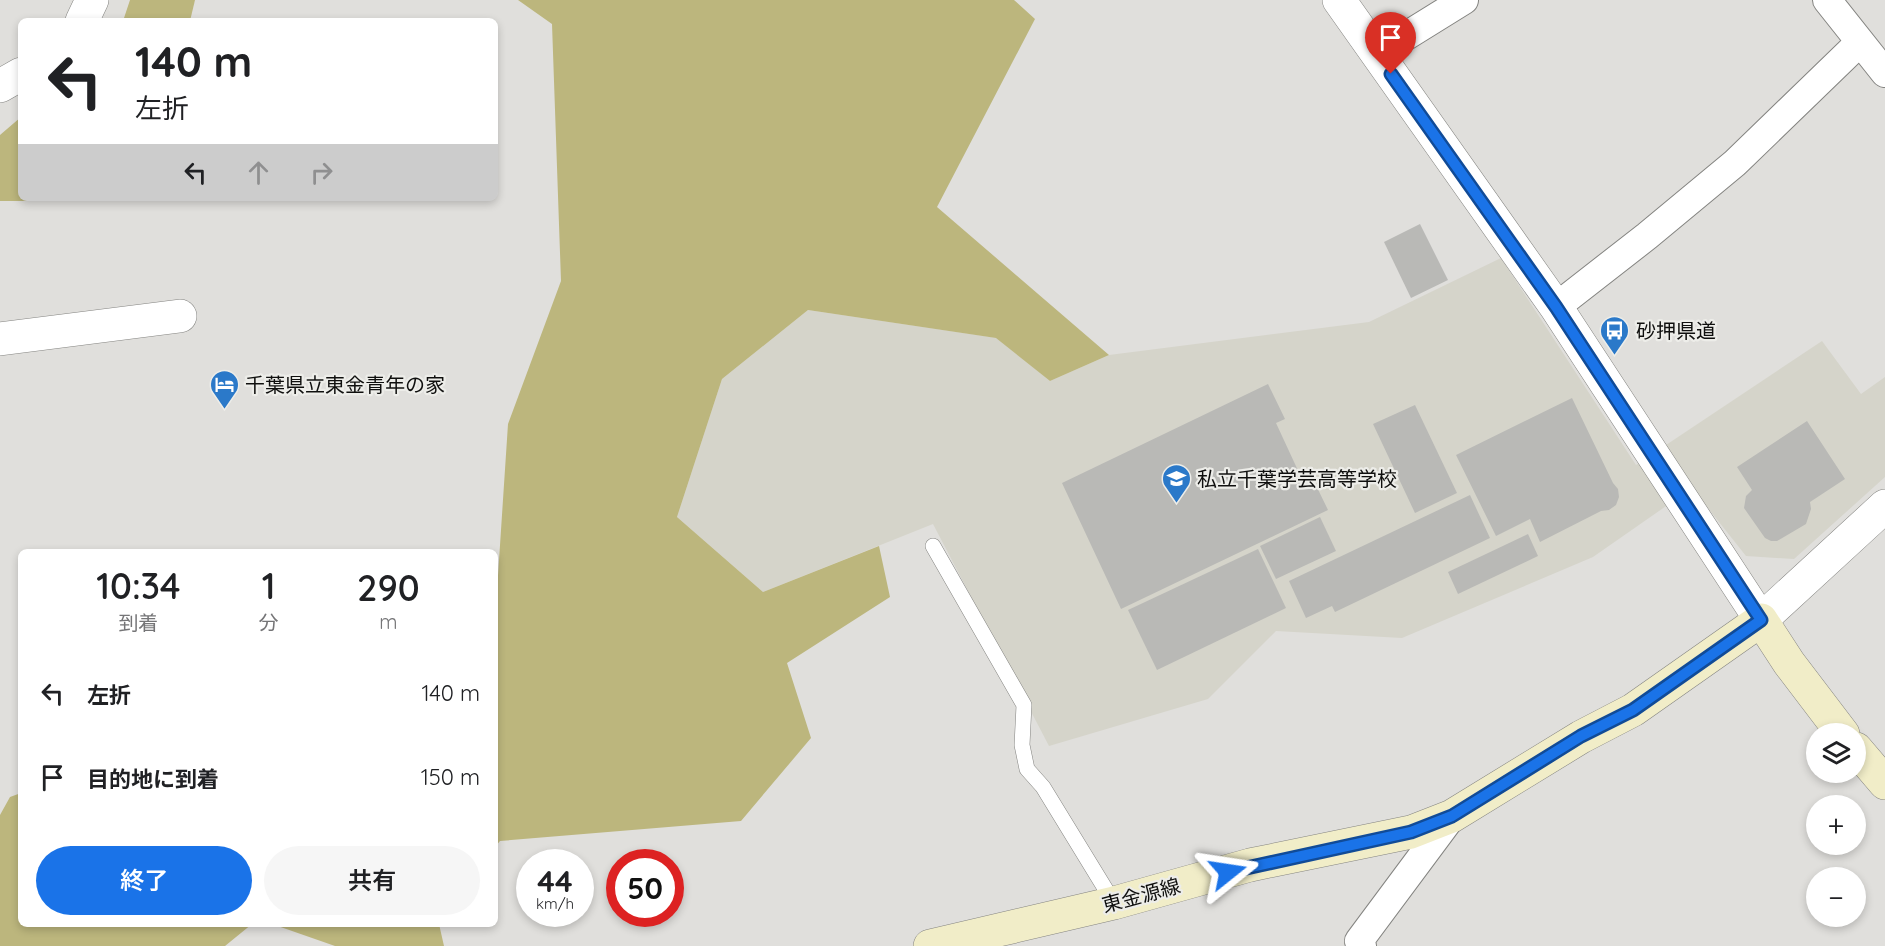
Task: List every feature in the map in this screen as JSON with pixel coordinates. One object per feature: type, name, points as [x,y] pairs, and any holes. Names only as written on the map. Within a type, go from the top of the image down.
[{"type":"main road","points":[[1761,620],[1789,663],[1835,723]]},
{"type":"main road","name":"東金源線","points":[[930,946],[1114,903],[1250,865],[1411,832],[1452,816],[1581,736],[1633,710],[1761,620]]},
{"type":"main road","points":[[1866,761],[1885,783]]},
{"type":"street","points":[[83,18],[92,0]]},
{"type":"street","points":[[1339,0],[1556,307],[1761,620],[1885,506]]},
{"type":"street","points":[[1377,54],[1464,0]]},
{"type":"street","points":[[1827,0],[1885,73]]},
{"type":"street","points":[[1556,307],[1735,163],[1859,43]]},
{"type":"street","points":[[0,86],[18,76]]},
{"type":"street","points":[[0,339],[180,316]]},
{"type":"street","points":[[1362,946],[1359,941],[1452,816]]},
{"type":"lane","points":[[933,546],[1024,705],[1022,745],[1027,769],[1043,787],[1114,903]]},
{"type":"shaded area","points":[[130,0],[195,0],[191,18],[124,18]]},
{"type":"shaded area","points":[[518,0],[1014,0],[1035,19],[937,207],[1109,355],[1050,381],[996,338],[808,310],[722,379],[677,517],[763,592],[879,546],[890,597],[787,663],[811,738],[741,821],[500,841],[498,843],[498,576],[508,424],[561,281],[552,24]]},
{"type":"shaded area","points":[[18,120],[18,201],[0,201],[0,135]]},
{"type":"shaded area","name":"私立千葉学芸高等学校","points":[[1501,258],[1636,465],[1822,341],[1861,394],[1885,377],[1885,477],[1794,559],[1746,556],[1692,488],[1593,557],[1402,638],[1276,631],[1208,699],[1049,746],[933,524],[763,592],[677,517],[722,379],[808,310],[997,338],[1050,381],[1109,355],[1369,322]]},
{"type":"shaded area","points":[[18,794],[18,927],[248,927],[225,946],[0,946],[0,815],[10,797]]},
{"type":"shaded area","points":[[281,927],[440,927],[444,946],[335,946]]},
{"type":"building","points":[[1420,224],[1448,280],[1411,298],[1384,242]]},
{"type":"building","points":[[1268,384],[1285,419],[1276,423],[1301,477],[1310,473],[1328,510],[1121,609],[1062,483]]},
{"type":"building","points":[[1572,398],[1618,489],[1619,497],[1616,505],[1540,542],[1530,519],[1496,536],[1456,455]]},
{"type":"building","points":[[1415,405],[1457,493],[1415,513],[1373,424]]},
{"type":"building","points":[[1807,421],[1845,479],[1810,502],[1811,509],[1806,524],[1777,541],[1771,541],[1765,538],[1744,508],[1746,496],[1752,490],[1737,467]]},
{"type":"building","points":[[1470,495],[1490,538],[1335,612],[1332,606],[1306,618],[1289,581]]},
{"type":"building","points":[[1320,517],[1336,551],[1276,579],[1260,546]]},
{"type":"building","points":[[1528,534],[1538,556],[1458,594],[1448,572]]},
{"type":"building","points":[[1258,549],[1286,608],[1157,670],[1128,610]]},
{"type":"place","name":"砂押県道","points":[[1615,356]]},
{"type":"place","name":"千葉県立東金青年の家","points":[[224,410]]},
{"type":"place","name":"私立千葉学芸高等学校","points":[[1176,504]]},
{"type":"route","points":[[1228,872],[1250,865],[1411,832],[1452,816],[1581,736],[1633,710],[1761,620],[1556,307],[1391,74]]}]
